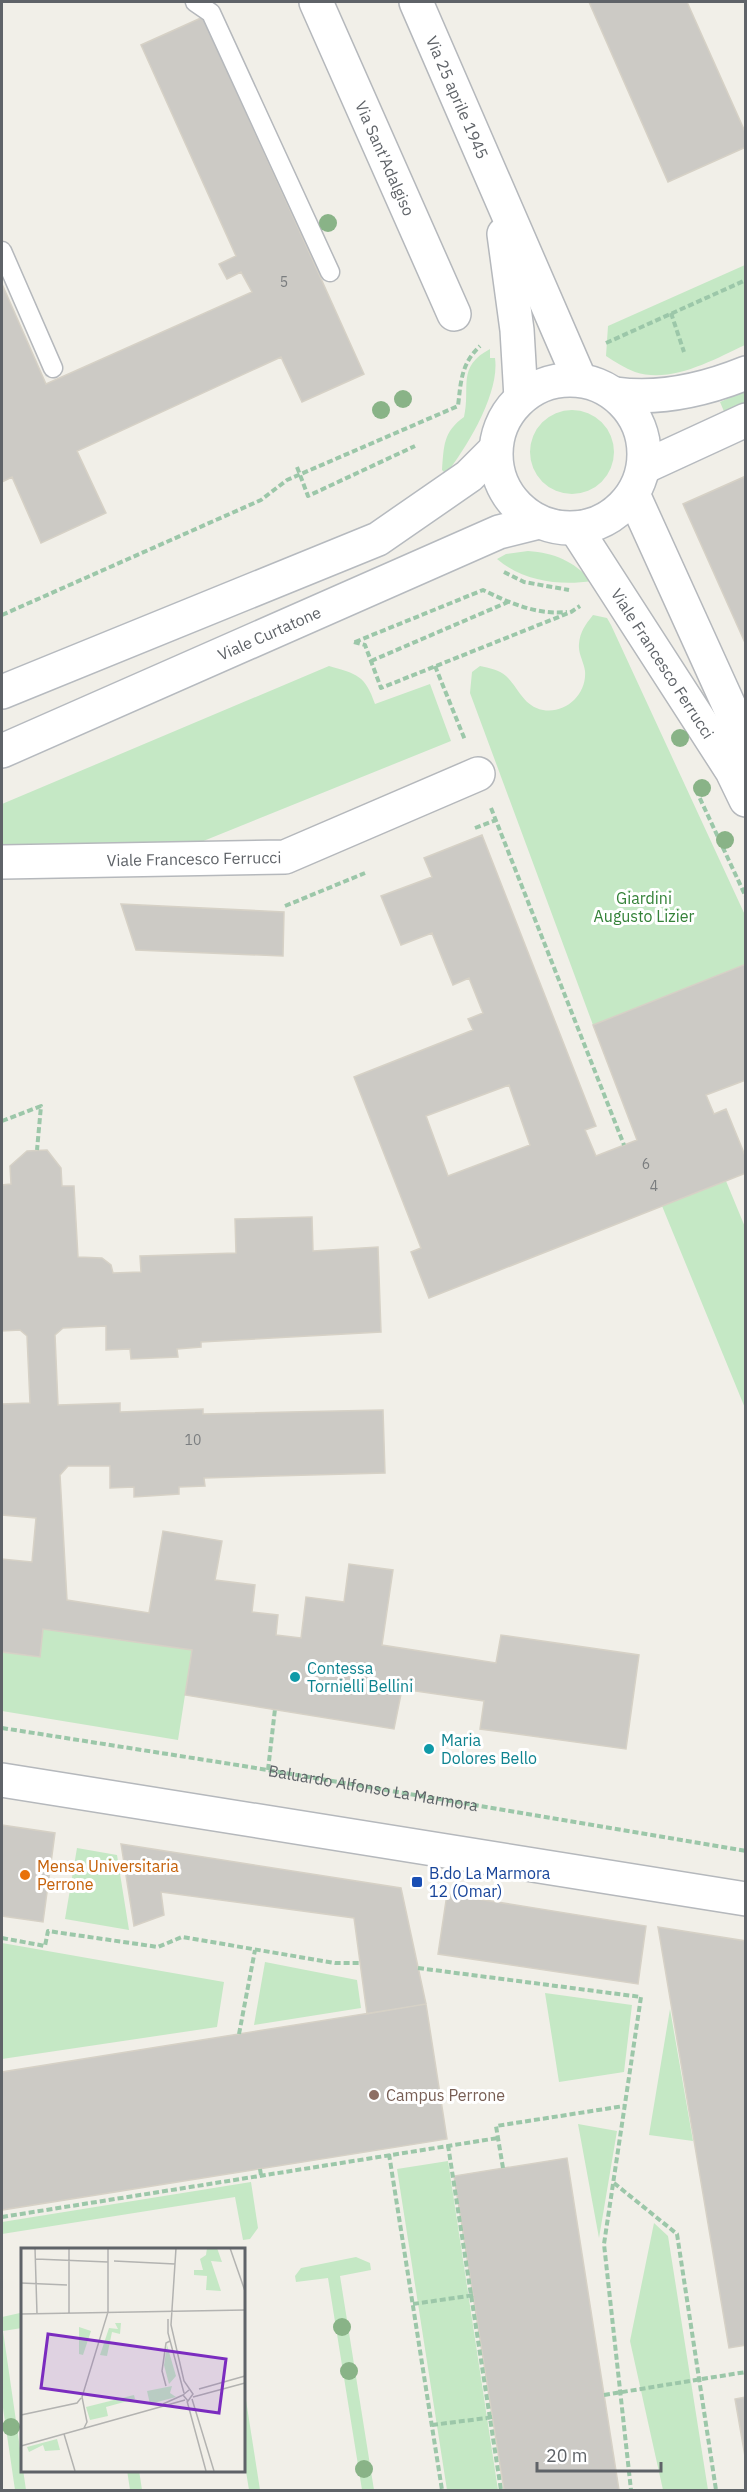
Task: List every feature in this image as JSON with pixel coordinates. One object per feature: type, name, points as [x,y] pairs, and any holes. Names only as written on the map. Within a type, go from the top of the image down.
[{"type":"street","name":"Via Sant'Adalgiso","points":[[316,2],[454,314]]},
{"type":"street","name":"Via 25 aprile 1945","points":[[416,2],[580,380]]},
{"type":"street","name":"Via 25 aprile 1945","points":[[498,193],[517,330],[521,398]]},
{"type":"street","points":[[616,394],[632,411],[641,429],[645,449],[638,480],[622,508],[608,519],[592,526],[576,529],[558,528],[539,522],[523,512],[507,495],[498,471],[495,450],[499,432],[507,415],[521,398],[538,387],[559,380],[580,380],[601,386],[616,394],[640,398],[696,390],[746,373]]},
{"type":"street","points":[[638,480],[746,420]]},
{"type":"street","points":[[2,692],[378,539],[469,476],[495,450]]},
{"type":"street","name":"Viale Francesco Ferrucci","points":[[638,480],[746,743]]},
{"type":"street","name":"Viale Curtatone","points":[[2,751],[499,532],[539,522]]},
{"type":"street","name":"Viale Francesco Ferrucci","points":[[576,529],[732,771],[746,800]]},
{"type":"street","name":"Viale Francesco Ferrucci","points":[[2,862],[285,857],[478,774]]},
{"type":"street","points":[[2,1780],[746,1899]]},
{"type":"lane","points":[[195,2],[211,13],[330,272]]},
{"type":"lane","points":[[2,251],[52,368]]},
{"type":"path","points":[[602,344],[746,280]]},
{"type":"path","points":[[2,615],[261,500],[287,480],[459,405],[461,379],[468,357],[484,342]]},
{"type":"path","points":[[297,467],[308,496],[416,446]]},
{"type":"path","points":[[571,612],[552,614],[508,602],[483,590],[354,642],[365,645],[381,688],[571,612],[587,602]]},
{"type":"path","points":[[371,661],[508,602]]},
{"type":"path","points":[[435,666],[460,728]]},
{"type":"path","points":[[478,774],[624,1145]]},
{"type":"path","points":[[476,828],[496,820]]},
{"type":"path","points":[[285,906],[365,873]]},
{"type":"path","points":[[2,1121],[41,1106],[37,1150]]},
{"type":"path","points":[[268,1770],[275,1709]]},
{"type":"path","name":"Baluardo Alfonso La Marmora","points":[[2,1728],[268,1770],[746,1851]]},
{"type":"path","points":[[2,1938],[45,1946],[48,1931],[158,1947],[182,1937],[335,1963],[360,1964]]},
{"type":"path","points":[[239,2034],[255,1949]]},
{"type":"path","points":[[418,1968],[641,1997],[604,2244],[631,2490]]},
{"type":"path","points":[[503,2168],[496,2126],[624,2106]]},
{"type":"path","points":[[2,2217],[389,2154],[498,2139]]},
{"type":"path","points":[[448,2145],[501,2490]]},
{"type":"path","points":[[389,2154],[442,2490]]},
{"type":"path","points":[[260,2169],[261,2175]]},
{"type":"path","points":[[614,2183],[676,2234],[716,2490]]},
{"type":"path","points":[[413,2304],[471,2296]]},
{"type":"path","points":[[604,2395],[746,2372]]},
{"type":"path","points":[[432,2426],[490,2417]]},
{"type":"green space","points":[[745,265],[745,345],[692,369],[663,375],[635,372],[606,356],[608,326]]},
{"type":"green space","points":[[490,349],[490,358],[495,358],[495,372],[487,403],[472,435],[446,474],[442,470],[444,447],[452,428],[464,417],[469,371],[479,356]]},
{"type":"green space","points":[[745,391],[745,407],[726,416],[720,402]]},
{"type":"green space","points":[[572,410],[588,413],[602,422],[611,436],[614,452],[611,468],[602,482],[588,491],[572,494],[556,491],[542,482],[533,468],[530,452],[533,436],[542,422],[556,413]]},
{"type":"green space","points":[[528,551],[563,559],[578,568],[592,581],[567,583],[542,580],[518,572],[497,559],[506,554]]},
{"type":"green space","name":"Giardini Augusto Lizier","points":[[593,615],[607,618],[611,625],[745,915],[746,964],[593,1025],[470,693],[472,672],[480,666],[504,674],[526,701],[536,708],[551,710],[567,705],[579,695],[583,687],[585,671],[579,651],[580,640],[583,629]]},
{"type":"green space","points":[[329,666],[359,677],[368,687],[375,704],[430,684],[451,741],[191,846],[2,849],[2,804]]},
{"type":"green space","points":[[726,1181],[745,1227],[745,1408],[662,1206]]},
{"type":"green space","points":[[43,1629],[192,1650],[178,1740],[2,1711],[2,1652],[39,1657]]},
{"type":"green space","points":[[77,1848],[117,1855],[129,1930],[65,1919]]},
{"type":"green space","points":[[2,1943],[224,1982],[217,2027],[2,2059]]},
{"type":"green space","points":[[265,1962],[357,1980],[361,2008],[254,2025]]},
{"type":"green space","points":[[545,1993],[632,2005],[624,2072],[559,2082]]},
{"type":"green space","points":[[670,2009],[693,2141],[649,2135]]},
{"type":"green space","points":[[578,2124],[617,2131],[599,2238]]},
{"type":"green space","points":[[448,2161],[498,2490],[447,2490],[397,2169]]},
{"type":"green space","points":[[251,2182],[258,2228],[250,2239],[243,2240],[235,2197],[2,2234],[2,2222]]},
{"type":"green space","points":[[654,2223],[668,2236],[708,2490],[663,2490],[630,2341]]},
{"type":"green space","points":[[356,2257],[370,2263],[371,2270],[340,2276],[374,2490],[362,2490],[328,2278],[296,2282],[295,2276],[301,2268]]},
{"type":"green space","points":[[21,2314],[21,2328],[3,2331],[21,2455],[21,2471],[23,2471],[26,2490],[15,2490],[2,2401],[2,2317]]},
{"type":"green space","points":[[244,2387],[260,2490],[249,2490],[244,2459]]},
{"type":"green space","points":[[127,2471],[139,2471],[142,2490],[130,2490]]},
{"type":"building","points":[[589,2],[687,2],[746,134],[746,147],[668,182]]},
{"type":"building","points":[[203,17],[364,374],[302,402],[281,357],[77,451],[106,513],[41,543],[12,477],[2,482],[2,284],[46,384],[252,292],[241,272],[227,279],[219,264],[236,256],[141,45]]},
{"type":"building","points":[[746,476],[746,645],[683,504]]},
{"type":"building","points":[[482,835],[596,1126],[585,1130],[596,1156],[637,1140],[593,1025],[746,964],[746,1080],[706,1095],[714,1114],[726,1109],[746,1158],[746,1173],[429,1298],[411,1252],[421,1248],[354,1077],[473,1030],[468,1019],[483,1013],[469,978],[453,985],[432,933],[401,945],[381,896],[432,877],[424,858]],"holes":[[[509,1085],[530,1145],[448,1176],[426,1116]]]},
{"type":"building","points":[[121,904],[284,912],[283,956],[136,950]]},
{"type":"building","points":[[47,1150],[61,1168],[62,1186],[74,1186],[78,1257],[102,1258],[111,1265],[113,1273],[141,1272],[140,1256],[236,1253],[235,1219],[312,1217],[313,1251],[378,1247],[381,1332],[201,1342],[201,1347],[177,1349],[178,1357],[131,1359],[130,1349],[106,1350],[106,1326],[63,1328],[55,1335],[58,1405],[120,1403],[120,1412],[203,1409],[203,1414],[383,1410],[385,1473],[204,1478],[205,1486],[179,1487],[179,1494],[134,1497],[134,1487],[110,1488],[110,1466],[68,1466],[60,1475],[67,1600],[149,1613],[163,1531],[222,1541],[215,1580],[255,1585],[252,1612],[278,1615],[276,1635],[301,1638],[306,1597],[344,1602],[349,1564],[393,1570],[382,1645],[496,1663],[501,1635],[639,1655],[626,1749],[480,1729],[484,1701],[402,1689],[394,1729],[185,1695],[192,1650],[43,1629],[40,1657],[2,1652],[2,1559],[32,1562],[36,1518],[2,1515],[2,1404],[30,1403],[27,1336],[20,1330],[2,1331],[2,1185],[11,1184],[10,1166],[27,1151]]},
{"type":"building","name":"Mensa Universitaria Perrone","points":[[2,1825],[55,1833],[43,1922],[2,1916]]},
{"type":"building","points":[[121,1844],[401,1888],[426,2004],[367,2014],[354,1918],[161,1892],[164,1915],[134,1926]]},
{"type":"building","points":[[447,1894],[646,1926],[638,1984],[438,1954]]},
{"type":"building","points":[[658,1927],[746,1941],[746,2345],[729,2348]]},
{"type":"building","points":[[426,2004],[447,2139],[2,2210],[2,2072]]},
{"type":"building","points":[[567,2158],[619,2490],[504,2490],[454,2176]]},
{"type":"building","points":[[746,2397],[746,2462],[735,2399]]},
{"type":"place","name":"Contessa Tornielli Bellini","points":[[295,1677]]},
{"type":"place","name":"Maria Dolores Bello","points":[[429,1749]]},
{"type":"place","name":"Mensa Universitaria Perrone","points":[[25,1875]]},
{"type":"place","name":"B.do La Marmora 12 (Omar)","points":[[417,1882]]},
{"type":"place","name":"Campus Perrone","points":[[374,2095]]}]
